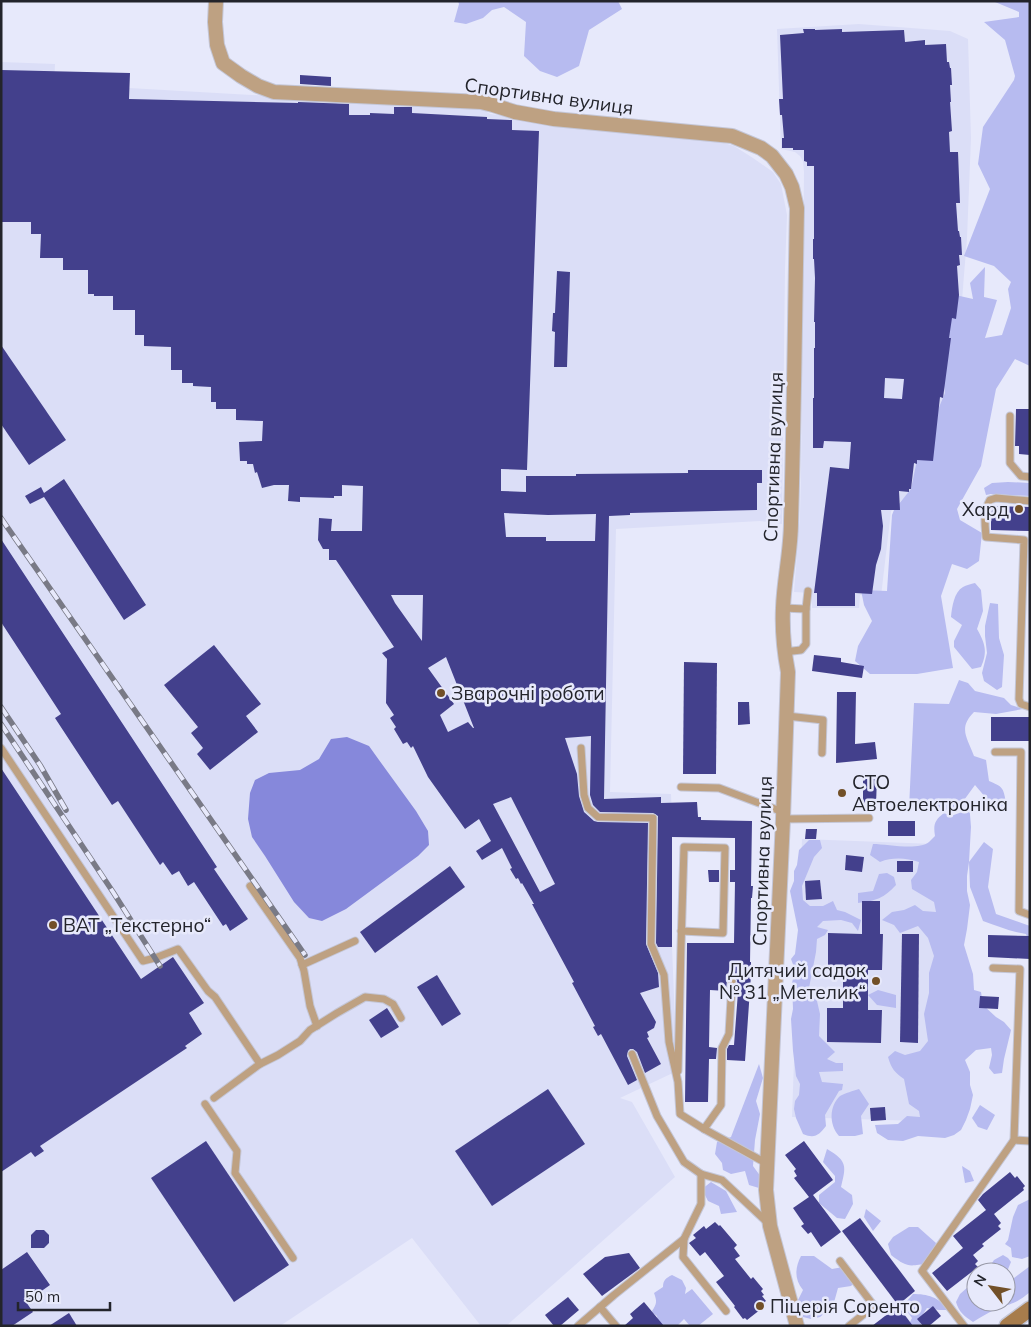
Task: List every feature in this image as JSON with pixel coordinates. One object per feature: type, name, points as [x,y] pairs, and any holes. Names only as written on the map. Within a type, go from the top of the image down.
[{"type":"main road","points":[[1007,1326],[1030,1309]]},
{"type":"street","name":"Спортивна вулиця","points":[[216,1],[214,22],[217,46],[223,63],[240,76],[274,92],[481,102],[515,112],[554,119],[732,136],[761,148],[772,156],[786,174],[792,187],[797,208],[791,523],[783,608],[784,652],[788,672],[787,716],[766,1190],[770,1226],[797,1326]]},
{"type":"lane","points":[[1010,416],[1010,463],[1022,476],[1030,477]]},
{"type":"lane","points":[[1030,500],[996,498],[990,500],[987,505],[984,522],[986,538],[1024,540],[1019,699],[1021,704],[1030,707]]},
{"type":"lane","points":[[784,652],[801,650],[806,644],[808,591]]},
{"type":"lane","points":[[783,608],[806,609]]},
{"type":"lane","points":[[787,716],[823,720],[822,753]]},
{"type":"lane","points":[[1,748],[143,961],[178,949],[208,991],[215,997],[260,1064]]},
{"type":"lane","points":[[581,748],[584,795],[588,808],[598,816],[653,818],[651,944],[664,975],[668,1042],[678,1082]]},
{"type":"lane","points":[[996,752],[1021,752],[1019,912],[1030,915]]},
{"type":"lane","points":[[681,787],[719,788],[783,816],[869,818]]},
{"type":"lane","points":[[681,931],[723,933],[725,848],[684,847],[681,931],[678,1082],[680,1114],[704,1130],[766,1163]]},
{"type":"lane","points":[[250,886],[300,958],[310,1006],[317,1026]]},
{"type":"lane","points":[[302,966],[355,941]]},
{"type":"lane","points":[[964,1326],[922,1271],[1014,1140],[1020,969],[993,968]]},
{"type":"lane","points":[[704,1130],[720,1105],[722,1048],[729,1034],[732,982]]},
{"type":"lane","points":[[214,1098],[260,1064],[278,1055],[317,1026],[365,997],[384,999],[393,1004],[401,1018]]},
{"type":"lane","points":[[632,1054],[657,1116],[684,1162],[701,1174],[722,1180],[770,1226]]},
{"type":"lane","points":[[205,1104],[237,1151],[235,1173],[294,1258]]},
{"type":"lane","points":[[1014,1140],[1030,1141]]},
{"type":"lane","points":[[701,1174],[701,1204],[684,1239],[683,1257],[726,1311]]},
{"type":"lane","points":[[578,1326],[684,1239]]},
{"type":"lane","points":[[840,1261],[874,1306],[848,1326]]},
{"type":"lane","points":[[600,1307],[616,1326]]},
{"type":"shaded area","points":[[458,1],[618,1],[622,9],[589,30],[579,66],[557,77],[540,71],[524,56],[526,22],[504,7],[492,10],[483,18],[466,24],[454,22],[459,4]]},
{"type":"shaded area","points":[[995,1],[1030,1],[1030,366],[1015,359],[996,389],[981,466],[957,509],[960,520],[982,533],[979,561],[967,569],[952,564],[941,596],[953,668],[917,674],[870,674],[855,661],[858,646],[872,621],[864,605],[861,590],[887,591],[892,515],[911,489],[917,460],[945,393],[937,330],[951,294],[973,299],[970,283],[985,267],[984,297],[997,300],[985,338],[1002,335],[1011,308],[1008,289],[1011,282],[994,266],[964,256],[990,189],[978,164],[983,127],[1015,76],[1005,40],[984,22],[1019,17],[1019,12]]},
{"type":"shaded area","points":[[859,24],[950,31],[968,39],[971,138],[967,238],[962,300],[939,463],[891,511],[881,596],[860,595],[859,608],[812,608],[812,593],[794,592],[801,474],[804,172],[803,161],[800,156],[795,152],[781,149],[777,29]]},
{"type":"shaded area","points":[[1,62],[55,64],[54,85],[481,108],[490,114],[561,124],[710,139],[734,146],[753,158],[773,172],[781,184],[787,215],[782,524],[760,521],[616,529],[610,792],[671,794],[672,947],[677,1071],[620,1098],[632,1102],[675,1177],[506,1326],[481,1326],[412,1238],[280,1326],[1,1326]]},
{"type":"shaded area","points":[[992,483],[1030,483],[1030,496],[986,495],[984,488]]},
{"type":"shaded area","points":[[975,583],[981,590],[983,611],[977,629],[984,643],[985,652],[981,667],[972,669],[954,647],[954,641],[962,625],[951,617],[957,592],[964,586]]},
{"type":"shaded area","points":[[990,603],[998,604],[999,638],[1004,655],[1002,687],[997,690],[984,681],[982,673],[987,653],[985,626]]},
{"type":"shaded area","points":[[959,680],[968,683],[975,691],[1004,698],[1011,705],[1023,709],[996,714],[974,712],[966,723],[965,728],[965,733],[974,756],[986,760],[989,781],[1002,788],[1006,802],[1001,807],[993,804],[975,785],[959,807],[956,805],[956,810],[909,808],[914,703],[949,704]]},
{"type":"shaded area","points":[[347,737],[369,746],[416,811],[428,831],[429,845],[418,856],[346,909],[322,921],[309,918],[294,902],[252,837],[248,819],[250,793],[255,780],[269,773],[300,770],[319,759],[331,739]]},
{"type":"shaded area","points":[[969,802],[971,827],[967,891],[970,905],[964,945],[973,974],[974,990],[981,992],[983,1005],[1011,1030],[1002,1073],[994,1074],[989,1068],[992,1055],[991,1048],[976,1050],[965,1060],[970,1072],[970,1085],[973,1095],[970,1109],[961,1130],[945,1138],[918,1136],[903,1141],[888,1140],[877,1133],[875,1125],[898,1124],[907,1116],[920,1117],[919,1111],[909,1104],[904,1079],[894,1070],[888,1057],[895,1051],[905,1055],[920,1051],[928,1041],[924,1014],[929,993],[929,973],[934,956],[928,938],[918,926],[900,933],[894,925],[882,920],[892,912],[904,910],[915,905],[923,911],[936,912],[934,902],[912,889],[911,880],[917,872],[919,862],[890,859],[880,862],[870,855],[873,844],[910,847],[924,845],[935,836],[935,823],[944,813],[951,816],[962,812]]},
{"type":"shaded area","name":"Дитячий садок № 31 „Метелик“","points":[[802,839],[961,845],[950,1122],[792,1117]]},
{"type":"shaded area","points":[[809,840],[820,840],[822,848],[814,857],[802,886],[803,900],[810,906],[823,906],[833,901],[837,910],[861,920],[858,931],[852,923],[841,920],[823,921],[817,927],[828,930],[825,935],[817,939],[808,993],[817,1001],[820,1014],[819,1036],[835,1052],[827,1059],[836,1063],[843,1063],[843,1071],[819,1072],[822,1082],[843,1084],[842,1090],[839,1091],[825,1115],[826,1126],[819,1134],[814,1136],[803,1134],[794,1109],[795,1101],[799,1095],[800,1084],[796,1076],[791,1019],[793,1009],[792,983],[795,970],[791,959],[795,954],[798,930],[790,891],[794,881],[794,871],[797,865],[799,850]]},
{"type":"shaded area","points":[[984,842],[993,849],[988,887],[996,914],[1030,926],[1030,944],[1026,934],[983,921],[970,887],[969,862]]},
{"type":"shaded area","points":[[887,873],[894,877],[896,885],[879,898],[858,903],[858,893],[873,891],[879,874]]},
{"type":"shaded area","points":[[878,990],[896,995],[896,1008],[877,1005],[868,995]]},
{"type":"shaded area","points":[[759,1064],[763,1078],[756,1101],[760,1114],[753,1166],[761,1177],[759,1188],[749,1185],[745,1171],[731,1174],[723,1170],[722,1163],[715,1154],[717,1142],[731,1137]]},
{"type":"shaded area","points":[[859,1089],[869,1104],[861,1116],[863,1134],[839,1136],[833,1127],[832,1121],[832,1110],[836,1100],[840,1096]]},
{"type":"shaded area","points":[[980,1105],[995,1115],[987,1130],[978,1127],[972,1118]]},
{"type":"shaded area","points":[[827,1149],[842,1161],[844,1174],[841,1187],[852,1195],[853,1204],[845,1219],[837,1218],[819,1203],[819,1195],[835,1182],[835,1176],[823,1162]]},
{"type":"shaded area","points":[[962,1166],[970,1171],[974,1181],[965,1183]]},
{"type":"shaded area","points":[[711,1182],[726,1191],[737,1212],[721,1214],[719,1206],[708,1201],[702,1189]]},
{"type":"shaded area","points":[[1030,1199],[1030,1256],[1022,1259],[1012,1257],[1011,1248],[1005,1244],[1008,1240],[1013,1217],[1018,1205]]},
{"type":"shaded area","points":[[866,1209],[881,1221],[873,1231],[864,1217]]},
{"type":"shaded area","points":[[909,1227],[918,1227],[936,1243],[928,1263],[908,1265],[891,1255],[888,1244],[893,1237]]},
{"type":"shaded area","points":[[1003,1255],[1011,1262],[993,1262]]},
{"type":"shaded area","points":[[801,1256],[814,1256],[832,1269],[843,1267],[854,1272],[855,1282],[851,1286],[838,1288],[833,1306],[820,1317],[811,1319],[803,1317],[797,1302],[803,1290],[798,1282],[796,1273]]},
{"type":"shaded area","points":[[1030,1266],[1030,1292],[1016,1302],[1016,1276]]},
{"type":"shaded area","points":[[672,1275],[682,1280],[686,1288],[685,1294],[692,1289],[713,1314],[698,1326],[690,1326],[684,1319],[677,1326],[661,1326],[657,1316],[653,1313],[656,1302],[654,1293],[663,1287],[665,1280]]},
{"type":"shaded area","points":[[966,1289],[966,1312],[991,1312],[973,1322],[964,1316],[956,1302],[960,1294]]},
{"type":"shaded area","points":[[913,1294],[933,1297],[941,1302],[947,1310],[927,1308],[919,1320],[922,1326],[908,1326],[912,1318],[906,1310],[906,1302]]},
{"type":"building","points":[[803,29],[842,29],[842,32],[904,30],[905,42],[925,40],[925,45],[946,44],[947,62],[949,62],[951,68],[950,102],[952,131],[949,132],[950,152],[958,152],[960,203],[956,203],[962,255],[959,255],[960,265],[957,266],[959,295],[956,319],[952,318],[949,338],[951,338],[943,398],[940,397],[933,461],[917,460],[917,464],[914,463],[911,489],[909,489],[909,492],[899,491],[900,510],[881,510],[883,526],[881,549],[876,565],[872,594],[855,593],[855,606],[817,606],[817,593],[814,593],[830,467],[849,469],[851,442],[824,441],[823,448],[813,448],[815,348],[815,278],[813,259],[814,166],[807,166],[807,162],[804,161],[804,150],[782,148],[782,138],[784,138],[779,99],[783,99],[780,35],[804,33]],"holes":[[[885,378],[904,379],[902,399],[884,398]]]},
{"type":"building","points":[[1,70],[130,73],[129,99],[349,104],[349,115],[370,115],[370,113],[394,114],[394,107],[412,107],[412,113],[512,120],[512,130],[539,131],[527,470],[501,469],[501,491],[526,492],[526,476],[688,473],[688,470],[762,470],[762,483],[757,483],[757,510],[630,513],[630,515],[609,516],[604,799],[661,797],[661,803],[697,802],[698,817],[701,817],[701,820],[752,821],[751,975],[745,1061],[727,1060],[727,1049],[729,1045],[734,1045],[738,992],[737,980],[732,977],[727,980],[726,991],[710,990],[709,1047],[717,1048],[716,1059],[709,1059],[708,1102],[685,1102],[687,943],[734,943],[735,882],[730,882],[730,870],[735,870],[735,838],[672,837],[672,947],[658,947],[656,943],[658,816],[653,813],[600,812],[593,805],[590,795],[591,736],[565,738],[577,774],[579,796],[584,812],[594,821],[598,822],[648,823],[646,944],[658,973],[659,987],[640,993],[656,1022],[654,1028],[647,1032],[649,1037],[647,1038],[661,1064],[645,1073],[637,1052],[630,1049],[627,1056],[637,1080],[628,1085],[601,1034],[598,1036],[593,1027],[595,1026],[572,983],[574,982],[532,904],[534,904],[522,883],[518,878],[516,879],[510,869],[512,868],[502,848],[482,860],[476,851],[491,841],[479,819],[465,829],[428,777],[413,746],[411,748],[407,742],[403,744],[394,729],[396,727],[390,718],[394,715],[386,703],[387,659],[382,653],[394,647],[336,560],[329,560],[329,549],[323,549],[318,540],[319,518],[332,519],[331,531],[362,531],[363,486],[342,485],[342,496],[334,496],[334,498],[300,497],[300,502],[288,501],[289,485],[274,485],[262,488],[253,464],[247,464],[247,461],[240,461],[239,442],[262,441],[263,421],[236,420],[236,409],[216,409],[216,402],[211,402],[211,387],[193,386],[193,383],[182,383],[182,370],[171,370],[171,347],[144,346],[144,335],[135,335],[135,310],[113,310],[113,296],[94,296],[94,294],[88,294],[88,270],[63,270],[63,258],[40,258],[41,234],[31,234],[31,222],[1,222]],"holes":[[[504,513],[548,515],[596,514],[595,541],[546,541],[546,537],[506,537]],[[391,595],[423,595],[422,641]],[[446,657],[474,728],[468,722],[448,732],[440,715],[454,704],[428,668]],[[511,797],[555,884],[540,892],[493,804]]]},
{"type":"building","points":[[300,75],[331,77],[331,86],[300,84]]},
{"type":"building","points":[[557,271],[570,272],[567,367],[554,367],[555,332],[552,331]]},
{"type":"building","points":[[1,345],[66,440],[29,465],[1,424]]},
{"type":"building","points":[[1016,409],[1030,409],[1030,455],[1019,454],[1019,446],[1015,446]]},
{"type":"building","points":[[64,479],[146,605],[124,620],[44,497],[30,504],[25,496],[41,487],[44,493]]},
{"type":"building","points":[[993,506],[1030,507],[1030,531],[991,530]]},
{"type":"building","points":[[1,539],[217,867],[214,869],[248,919],[230,931],[226,924],[223,926],[194,882],[188,886],[179,871],[172,875],[163,862],[160,865],[118,801],[112,805],[55,718],[61,714],[1,622]]},
{"type":"building","points":[[214,645],[261,704],[246,716],[258,732],[210,770],[197,754],[203,748],[191,733],[198,727],[164,685]]},
{"type":"building","points":[[814,655],[841,658],[841,662],[864,666],[862,678],[812,671]]},
{"type":"building","points":[[684,662],[717,663],[716,774],[683,774]]},
{"type":"building","points":[[837,692],[856,692],[855,744],[875,742],[877,759],[836,763]]},
{"type":"building","points":[[738,702],[749,702],[750,724],[738,725]]},
{"type":"building","points":[[991,717],[1030,717],[1030,741],[991,741]]},
{"type":"building","name":"ВАТ „Текстерно“","points":[[1,768],[141,979],[173,957],[204,1003],[189,1013],[202,1034],[185,1046],[187,1048],[40,1146],[44,1151],[35,1157],[31,1152],[1,1172]]},
{"type":"building","points":[[877,776],[876,805],[863,805],[863,777]]},
{"type":"building","points":[[888,821],[915,821],[915,836],[888,836]]},
{"type":"building","points":[[806,829],[817,829],[816,839],[805,839]]},
{"type":"building","points":[[846,855],[864,857],[862,872],[845,870]]},
{"type":"building","points":[[897,861],[913,861],[913,872],[897,872]]},
{"type":"building","points":[[450,866],[465,887],[375,953],[360,932]]},
{"type":"building","points":[[708,870],[719,870],[719,882],[709,882]]},
{"type":"building","points":[[820,880],[822,899],[806,900],[805,881]]},
{"type":"building","points":[[862,901],[880,901],[880,934],[883,934],[882,970],[868,970],[868,1010],[882,1010],[881,1043],[827,1042],[827,1008],[843,1008],[843,972],[828,972],[828,933],[862,934]]},
{"type":"building","points":[[902,934],[919,934],[918,1043],[900,1042]]},
{"type":"building","points":[[988,935],[1030,936],[1030,959],[988,957]]},
{"type":"building","points":[[437,975],[461,1014],[442,1026],[417,987]]},
{"type":"building","points":[[980,996],[999,997],[998,1009],[979,1008]]},
{"type":"building","points":[[387,1008],[399,1027],[381,1038],[369,1020]]},
{"type":"building","points":[[548,1089],[585,1144],[492,1206],[455,1151]]},
{"type":"building","points":[[885,1107],[886,1120],[871,1121],[870,1108]]},
{"type":"building","points":[[206,1141],[289,1265],[234,1302],[151,1178]]},
{"type":"building","points":[[804,1141],[833,1180],[813,1195],[841,1232],[821,1247],[811,1232],[808,1234],[801,1226],[804,1224],[793,1208],[809,1197],[794,1178],[797,1176],[794,1171],[796,1169],[785,1155]]},
{"type":"building","points":[[1010,1172],[1015,1178],[1017,1176],[1025,1186],[1024,1190],[994,1214],[1001,1223],[998,1226],[1001,1229],[982,1244],[984,1246],[973,1255],[977,1262],[966,1262],[966,1276],[947,1291],[932,1273],[963,1248],[953,1236],[986,1210],[978,1200]]},
{"type":"building","points":[[860,1218],[915,1291],[898,1305],[842,1231]]},
{"type":"building","points":[[715,1222],[720,1225],[737,1245],[734,1248],[740,1256],[735,1259],[751,1279],[753,1277],[763,1289],[761,1291],[766,1301],[763,1303],[765,1306],[747,1320],[743,1319],[716,1282],[724,1276],[705,1252],[700,1256],[689,1243],[696,1238],[693,1235],[704,1226],[706,1229]]},
{"type":"building","points":[[36,1230],[44,1230],[49,1235],[49,1243],[44,1248],[31,1248],[31,1235]]},
{"type":"building","points":[[27,1252],[50,1285],[26,1302],[33,1312],[12,1326],[1,1326],[1,1270]]},
{"type":"building","points":[[629,1253],[640,1268],[602,1296],[583,1274],[605,1257]]},
{"type":"building","points":[[568,1297],[579,1310],[560,1326],[554,1326],[545,1315]]},
{"type":"building","points":[[644,1302],[664,1326],[624,1326],[633,1318],[630,1314]]},
{"type":"building","points":[[898,1306],[913,1326],[872,1326]]},
{"type":"building","points":[[933,1306],[941,1316],[929,1326],[923,1326],[917,1319]]},
{"type":"building","points":[[69,1313],[77,1326],[49,1326]]},
{"type":"railway","points":[[1,518],[305,955]]},
{"type":"railway","points":[[1,707],[40,765],[66,810]]},
{"type":"railway","points":[[1,724],[160,966]]},
{"type":"place","name":"Хард","points":[[1019,509]]},
{"type":"place","name":"Зварочні роботи","points":[[441,693]]},
{"type":"place","name":"СТО Автоелектроніка","points":[[842,793]]},
{"type":"place","name":"ВАТ „Текстерно“","points":[[53,925]]},
{"type":"place","name":"Дитячий садок № 31 „Метелик“","points":[[876,981]]},
{"type":"place","name":"Піцерія Соренто","points":[[760,1306]]}]
